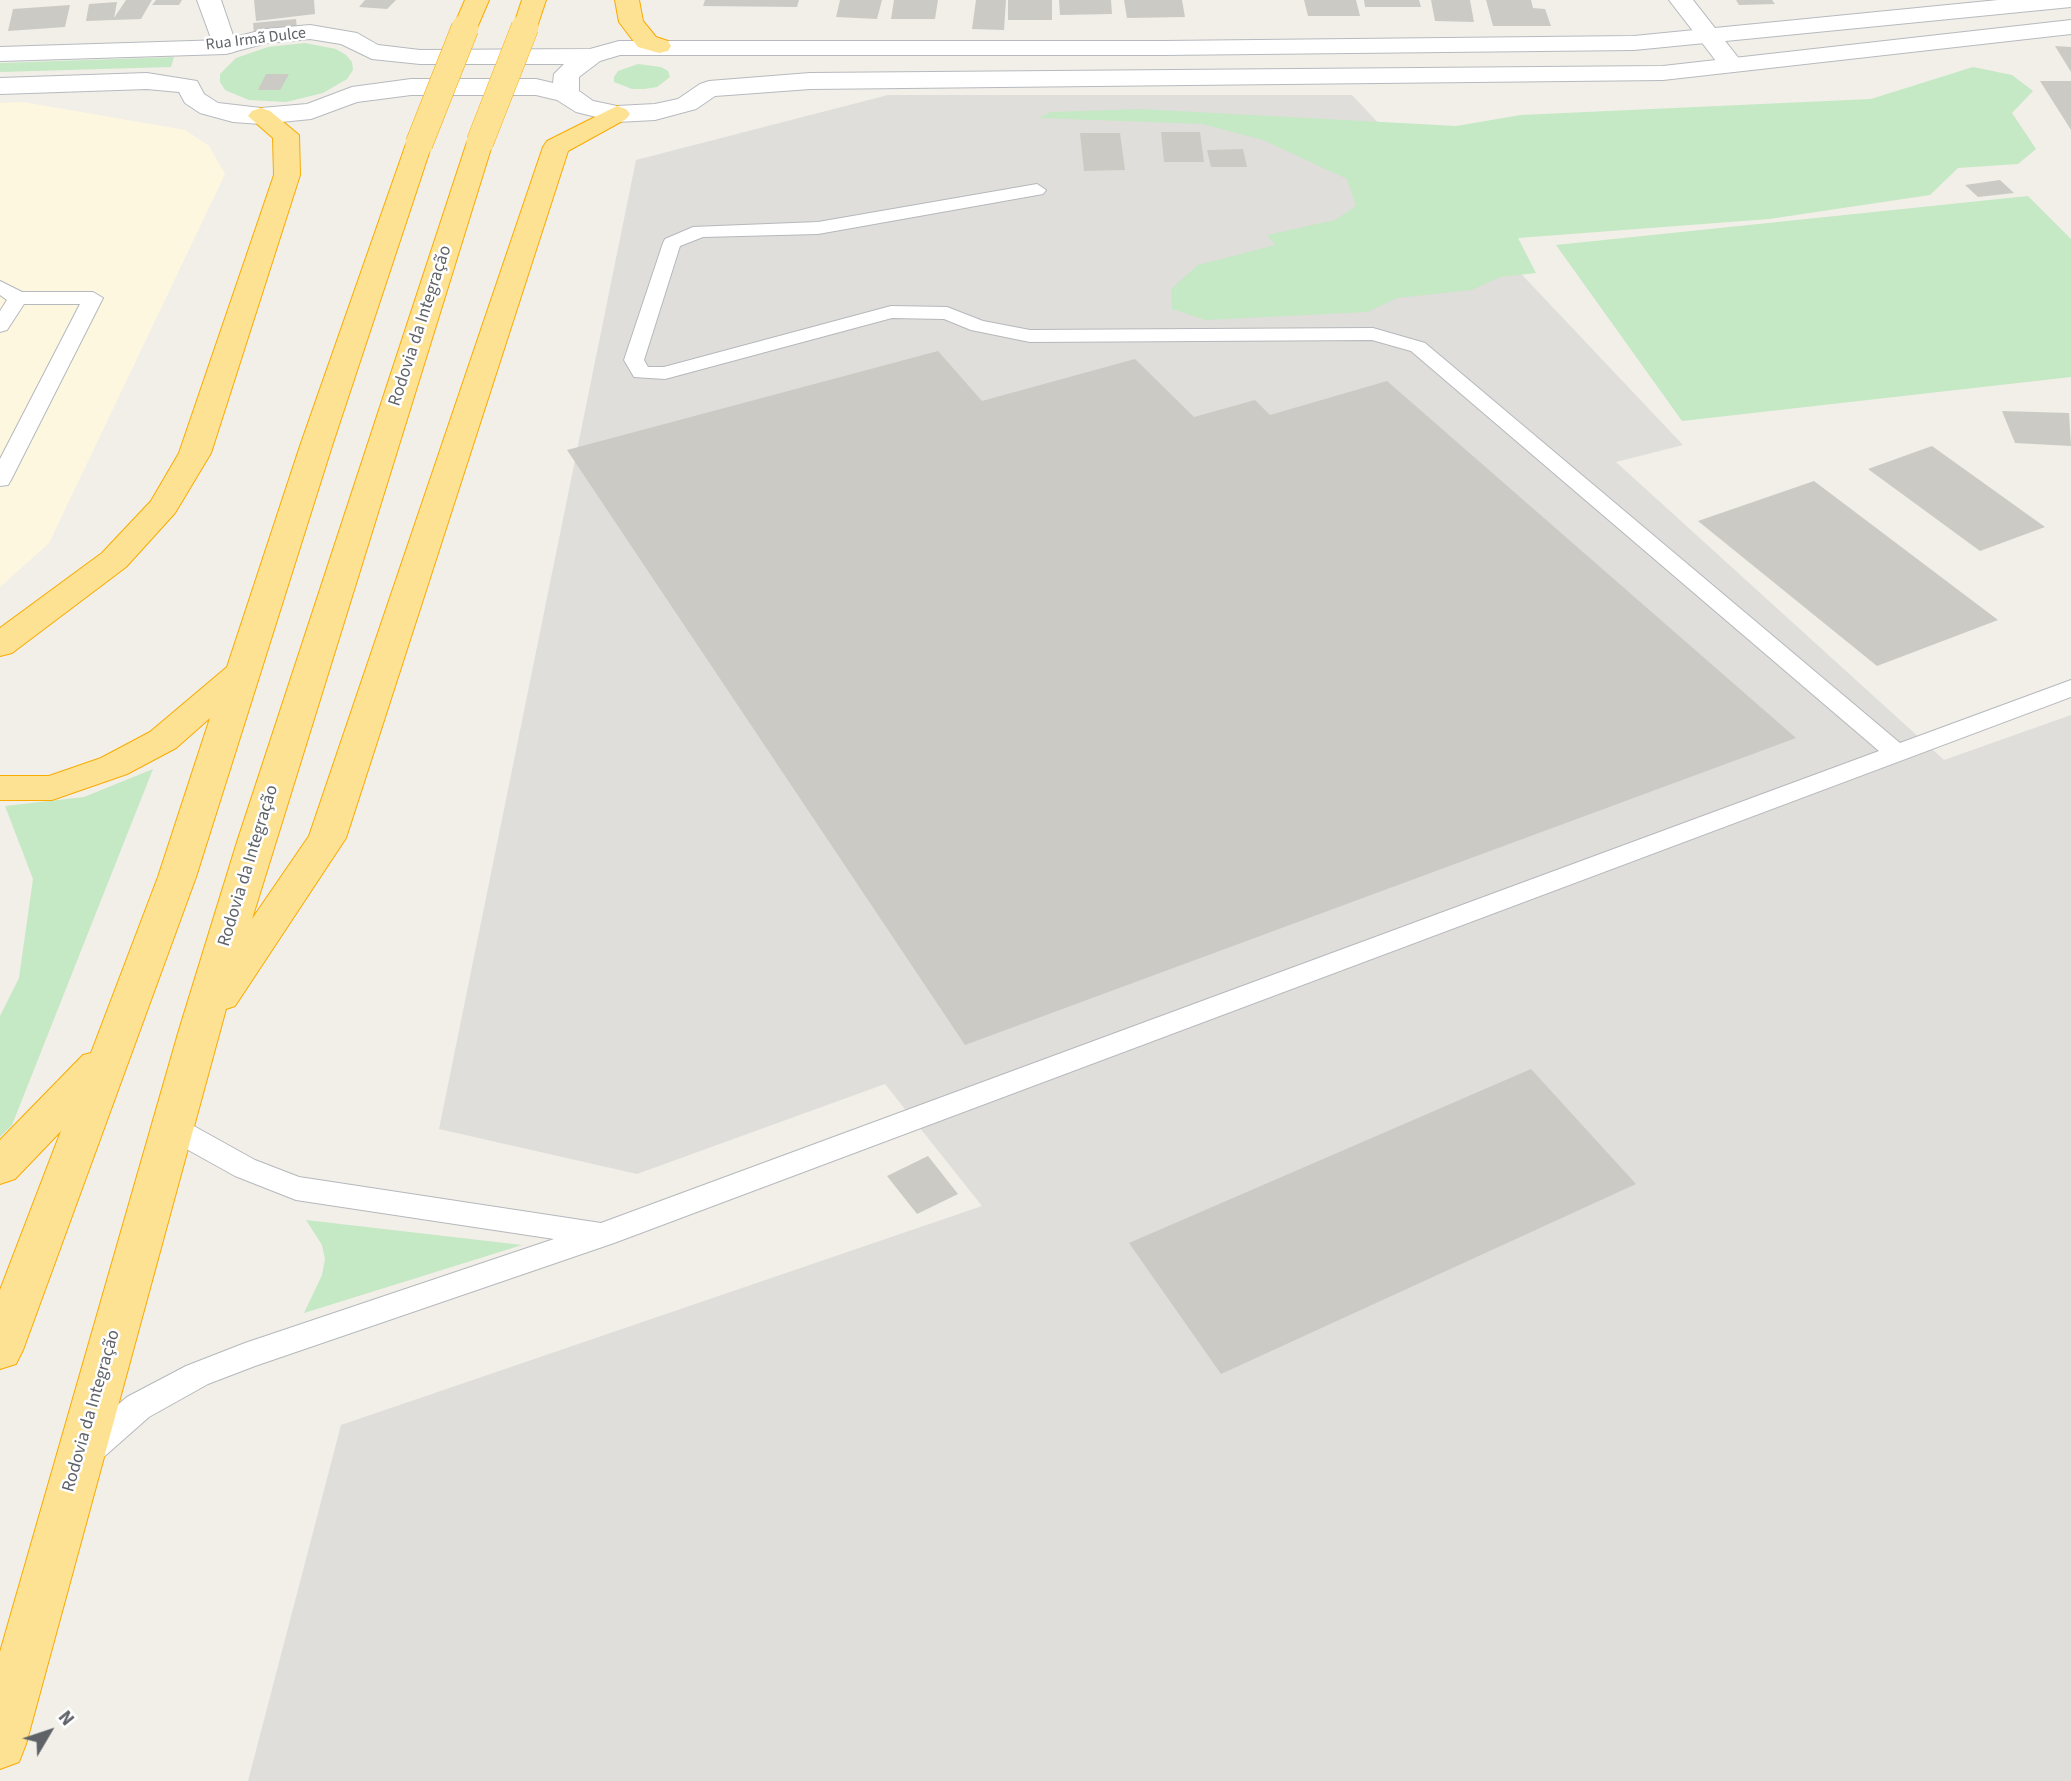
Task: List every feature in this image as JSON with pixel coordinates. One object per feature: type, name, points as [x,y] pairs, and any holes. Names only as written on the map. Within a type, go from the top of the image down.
[{"type":"highway","points":[[0,1350],[177,877],[316,446],[419,144],[477,0]]},
{"type":"highway","name":"Rodovia da Integração","points":[[0,1744],[199,1030],[260,829],[480,142],[534,0]]},
{"type":"highway","points":[[626,0],[631,22],[647,42],[670,48]]},
{"type":"highway","points":[[199,1030],[327,838],[556,147],[617,114]]},
{"type":"highway","points":[[0,645],[114,560],[164,506],[195,453],[286,175],[286,135],[261,116]]},
{"type":"highway","points":[[0,788],[51,788],[114,766],[163,740],[245,670]]},
{"type":"highway","points":[[0,1167],[109,1054]]},
{"type":"street","points":[[209,0],[225,47],[204,59],[190,72],[188,86],[194,98],[209,108],[233,114],[261,116],[311,111],[352,95],[411,87],[536,87],[566,94],[585,107],[617,114],[654,113],[687,104],[709,89],[810,81],[1662,73],[2071,27]]},
{"type":"street","points":[[1681,0],[1732,65]]},
{"type":"street","points":[[566,94],[566,74],[591,56],[619,48],[1634,43],[2071,0]]},
{"type":"street","name":"Rua Irmã Dulce","points":[[0,54],[225,47],[266,36],[310,33],[348,38],[372,52],[420,57],[591,56]]},
{"type":"street","points":[[670,48],[709,63],[715,76],[709,89]]},
{"type":"street","points":[[352,95],[370,81],[377,66],[372,52]]},
{"type":"street","points":[[0,86],[147,81],[188,86]]},
{"type":"lane","points":[[1037,190],[818,228],[700,231],[672,243],[634,360],[641,373],[666,373],[891,312],[947,313],[978,326],[1030,336],[1373,334],[1418,347],[1896,753]]},
{"type":"lane","points":[[0,286],[18,298],[93,298],[0,480]]},
{"type":"lane","points":[[0,327],[18,298]]},
{"type":"lane","points":[[79,1457],[138,1407],[197,1376],[245,1356],[603,1235],[2071,688]]},
{"type":"lane","points":[[173,1129],[246,1168],[296,1188],[603,1235]]},
{"type":"shaded area","points":[[888,95],[1352,95],[1683,445],[1616,462],[1944,760],[2071,715],[2071,1781],[248,1781],[341,1425],[982,1206],[885,1084],[637,1174],[439,1129],[636,160]]},
{"type":"shaded area","points":[[23,102],[185,130],[209,146],[225,174],[49,543],[0,587],[0,103]]},
{"type":"green space","points":[[305,43],[336,49],[346,55],[352,62],[353,70],[347,79],[323,93],[286,102],[249,100],[225,90],[220,82],[220,74],[236,58],[268,47]]},
{"type":"green space","points":[[174,57],[171,67],[0,72],[0,63]]},
{"type":"green space","points":[[638,64],[661,67],[668,71],[670,77],[657,87],[644,89],[632,89],[614,82],[618,71]]},
{"type":"green space","points":[[1973,67],[2012,75],[2033,91],[2012,113],[2036,149],[2018,164],[1958,168],[1930,195],[1769,219],[1518,238],[1536,273],[1500,277],[1472,290],[1397,298],[1368,312],[1205,320],[1172,309],[1171,289],[1198,265],[1275,245],[1267,235],[1335,220],[1356,206],[1347,179],[1263,140],[1202,124],[1039,118],[1051,112],[1140,109],[1456,126],[1521,115],[1871,99]]},
{"type":"green space","points":[[2028,196],[2071,239],[2071,377],[1682,421],[1556,245]]},
{"type":"green space","points":[[153,769],[12,1125],[0,1137],[0,1016],[19,978],[33,879],[5,806],[84,797]]},
{"type":"green space","points":[[306,1220],[522,1245],[304,1313],[322,1275],[325,1259],[322,1245]]},
{"type":"building","points":[[126,0],[152,0],[141,19],[86,21],[89,4],[117,2],[114,18]]},
{"type":"building","points":[[156,0],[182,0],[179,5],[152,5]]},
{"type":"building","points":[[254,0],[314,0],[315,14],[256,21]]},
{"type":"building","points":[[365,0],[396,0],[387,9],[359,7]]},
{"type":"building","points":[[705,0],[799,0],[797,7],[703,6]]},
{"type":"building","points":[[840,0],[882,0],[877,19],[836,17]]},
{"type":"building","points":[[894,0],[938,0],[935,19],[891,19]]},
{"type":"building","points":[[976,0],[1006,0],[1004,30],[972,29]]},
{"type":"building","points":[[1008,0],[1052,0],[1052,20],[1008,20]]},
{"type":"building","points":[[1059,0],[1111,0],[1112,14],[1060,15]]},
{"type":"building","points":[[1124,0],[1182,0],[1185,17],[1127,18]]},
{"type":"building","points":[[1304,0],[1356,0],[1360,16],[1308,16]]},
{"type":"building","points":[[1364,0],[1419,0],[1421,7],[1365,7]]},
{"type":"building","points":[[1431,0],[1470,0],[1474,22],[1435,21]]},
{"type":"building","points":[[1486,0],[1531,0],[1533,8],[1545,9],[1551,26],[1493,26]]},
{"type":"building","points":[[1736,0],[1772,0],[1775,4],[1739,5]]},
{"type":"building","points":[[70,5],[65,27],[8,31],[13,9]]},
{"type":"building","points":[[296,19],[297,29],[254,34],[253,23]]},
{"type":"building","points":[[2055,46],[2071,47],[2071,72]]},
{"type":"building","points":[[266,74],[289,74],[280,90],[258,90]]},
{"type":"building","points":[[2040,81],[2071,81],[2071,130]]},
{"type":"building","points":[[1161,132],[1200,132],[1204,162],[1164,162]]},
{"type":"building","points":[[1080,133],[1120,133],[1125,170],[1084,171]]},
{"type":"building","points":[[1243,149],[1247,167],[1211,167],[1207,150]]},
{"type":"building","points":[[2000,180],[2014,193],[1978,197],[1965,185]]},
{"type":"building","points":[[938,351],[982,401],[1135,359],[1194,417],[1255,400],[1270,415],[1387,381],[1796,738],[965,1045],[567,450]]},
{"type":"building","points":[[2002,411],[2069,413],[2071,446],[2015,443]]},
{"type":"building","points":[[1932,446],[2045,527],[1980,551],[1868,469]]},
{"type":"building","points":[[1814,481],[1998,620],[1877,666],[1698,521]]},
{"type":"building","points":[[1531,1069],[1636,1184],[1221,1374],[1129,1243]]},
{"type":"building","points":[[928,1156],[958,1194],[917,1214],[887,1176]]}]
